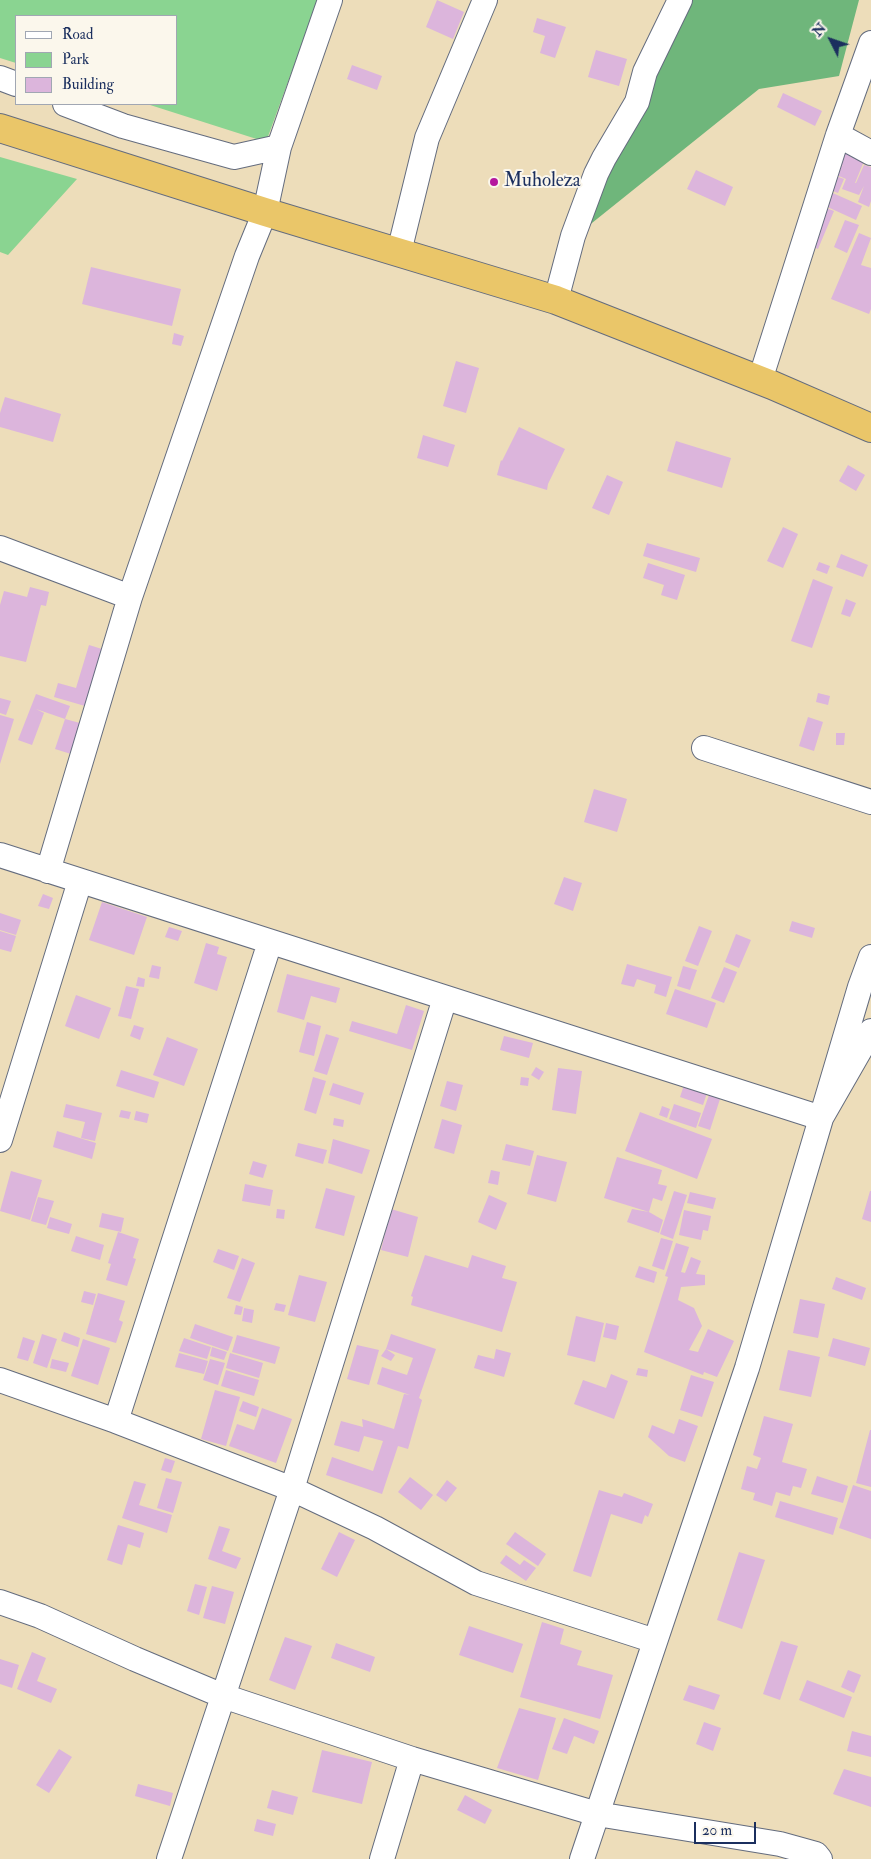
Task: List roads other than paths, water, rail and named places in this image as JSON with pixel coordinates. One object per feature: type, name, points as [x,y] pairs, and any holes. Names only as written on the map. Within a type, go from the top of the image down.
[{"type":"highway","points":[[0,128],[265,212],[556,300],[760,380],[871,428]]},
{"type":"street","points":[[48,870],[130,597],[247,256],[265,212],[279,148],[330,0]]},
{"type":"street","points":[[400,252],[427,138],[485,0]]},
{"type":"street","points":[[556,300],[573,236],[596,174],[637,102],[645,72],[680,0]]},
{"type":"street","points":[[760,380],[838,135],[871,43]]},
{"type":"street","points":[[0,78],[15,84]]},
{"type":"street","points":[[68,105],[123,126],[234,157],[279,148]]},
{"type":"street","points":[[838,135],[871,153]]},
{"type":"street","points":[[0,548],[130,597]]},
{"type":"street","points":[[704,748],[871,802]]},
{"type":"street","points":[[0,855],[821,1118]]},
{"type":"street","points":[[0,1140],[80,881]]},
{"type":"street","points":[[116,1421],[270,942]]},
{"type":"street","points":[[582,1859],[746,1368],[860,988],[871,957]]},
{"type":"street","points":[[169,1859],[292,1489],[445,998]]},
{"type":"street","points":[[821,1118],[871,1031]]},
{"type":"street","points":[[0,1380],[116,1421],[292,1489],[375,1528],[476,1583],[655,1640]]},
{"type":"street","points":[[0,1602],[40,1616],[135,1660],[224,1696],[412,1758],[597,1814],[780,1844],[816,1854],[820,1859]]},
{"type":"street","points":[[382,1859],[412,1758]]},
{"type":"place","name":"Muholeza","points":[[494,182]]}]
